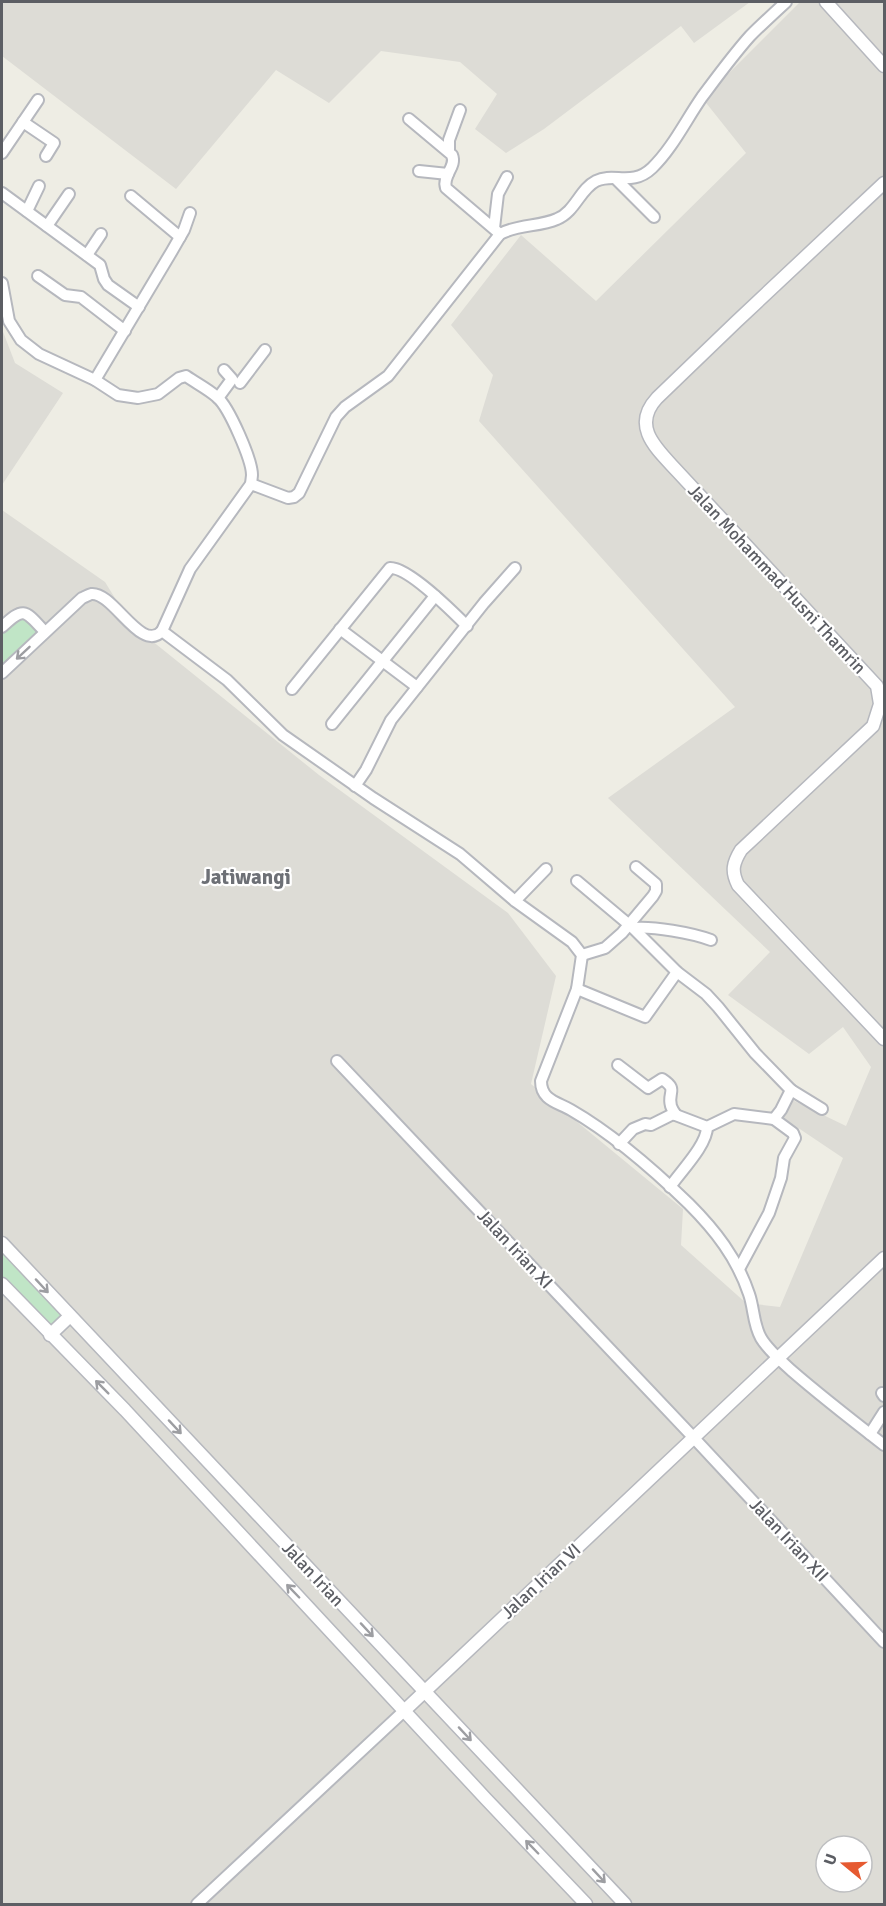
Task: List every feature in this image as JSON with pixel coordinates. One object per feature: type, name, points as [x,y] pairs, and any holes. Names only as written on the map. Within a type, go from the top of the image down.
[{"type":"street","points":[[497,231],[557,219],[569,211],[594,182],[626,180],[640,176],[652,168],[747,40],[786,2]]},
{"type":"street","points":[[826,2],[885,66]]},
{"type":"street","points":[[832,2],[885,59]]},
{"type":"street","points":[[2,153],[38,100]]},
{"type":"street","points":[[449,151],[449,140],[460,110]]},
{"type":"street","points":[[409,119],[449,151],[454,159],[454,164],[444,183],[446,188],[497,231]]},
{"type":"street","points":[[23,122],[54,143],[46,156]]},
{"type":"street","points":[[419,171],[448,174]]},
{"type":"street","points":[[251,484],[288,498],[299,493],[336,417],[345,407],[388,376],[497,231],[498,194],[507,177]]},
{"type":"street","points":[[616,179],[654,217]]},
{"type":"street","name":"Jalan Mohammad Husni Thamrin","points":[[885,183],[672,383],[650,407],[646,423],[650,440],[678,472],[877,686],[880,704],[873,726],[741,850],[732,869],[738,885],[885,1039]]},
{"type":"street","points":[[27,211],[39,186]]},
{"type":"street","points":[[2,193],[100,265],[108,285],[139,307]]},
{"type":"street","points":[[47,226],[69,194]]},
{"type":"street","points":[[130,195],[180,237]]},
{"type":"street","points":[[95,380],[180,237],[190,213]]},
{"type":"street","points":[[87,255],[101,234]]},
{"type":"street","points":[[38,276],[65,295],[81,297],[125,331]]},
{"type":"street","points":[[2,283],[9,321],[14,332],[39,354],[95,380],[118,395],[138,398],[158,394],[179,378],[186,376],[218,398],[234,422],[253,475],[251,484],[190,569],[162,632],[152,636],[142,634],[106,600],[90,594],[82,598],[2,673]]},
{"type":"street","points":[[218,398],[239,383],[264,350]]},
{"type":"street","points":[[224,370],[239,383]]},
{"type":"street","points":[[292,689],[390,568],[397,568],[435,596],[467,626]]},
{"type":"street","points":[[355,786],[366,770],[391,720],[515,568]]},
{"type":"street","points":[[332,724],[435,596]]},
{"type":"street","points":[[2,627],[16,614],[22,612],[45,632]]},
{"type":"street","points":[[340,629],[417,687]]},
{"type":"street","points":[[162,632],[226,680],[283,735],[355,786],[460,854],[515,901],[572,942],[582,955],[577,989],[541,1081],[544,1095],[572,1111],[619,1144],[670,1187],[712,1228],[728,1248],[739,1269],[752,1303],[760,1335],[778,1358],[816,1392],[885,1445]]},
{"type":"street","points":[[582,955],[605,948],[631,927],[653,896],[657,888],[656,884],[636,867]]},
{"type":"street","points":[[515,901],[546,869]]},
{"type":"street","points":[[578,881],[631,927],[677,972],[706,994],[755,1053],[791,1090],[822,1109]]},
{"type":"street","points":[[631,927],[694,934],[711,940]]},
{"type":"street","points":[[577,989],[640,1017],[645,1017],[677,972]]},
{"type":"street","name":"Jalan Irian XI","points":[[337,1061],[693,1437]]},
{"type":"street","points":[[618,1065],[648,1088],[662,1079],[669,1083],[673,1090],[670,1105],[676,1115]]},
{"type":"street","points":[[774,1119],[791,1090]]},
{"type":"street","points":[[619,1144],[633,1129],[645,1124],[651,1125],[670,1115],[676,1115],[707,1127],[734,1114],[774,1119],[793,1133],[795,1138],[784,1158],[781,1178],[769,1213],[739,1269]]},
{"type":"street","points":[[670,1187],[703,1143],[707,1127]]},
{"type":"street","name":"Jalan Irian","points":[[2,1243],[625,1905]]},
{"type":"street","name":"Jalan Irian VI","points":[[197,1905],[885,1258]]},
{"type":"street","name":"Jalan Irian","points":[[2,1284],[124,1410],[586,1905]]},
{"type":"street","points":[[50,1335],[70,1316]]},
{"type":"street","points":[[870,1434],[885,1412]]},
{"type":"street","name":"Jalan Irian XII","points":[[693,1437],[885,1642]]},
{"type":"shaded area","points":[[2,2],[750,2],[694,43],[681,26],[544,129],[506,153],[475,129],[497,94],[460,62],[381,51],[329,103],[276,70],[176,189],[2,56]]},
{"type":"shaded area","points":[[800,2],[884,2],[884,1904],[2,1904],[2,510],[105,582],[131,624],[319,775],[508,913],[556,976],[531,1084],[683,1209],[681,1245],[746,1303],[780,1307],[843,1158],[776,1113],[786,1097],[846,1126],[871,1067],[843,1027],[809,1054],[728,995],[770,952],[608,798],[735,707],[479,421],[493,375],[451,325],[521,235],[596,301],[746,153],[703,99]]},
{"type":"shaded area","points":[[2,329],[15,363],[63,393],[2,485]]},
{"type":"green space","points":[[22,613],[45,632],[2,673],[2,627]]},
{"type":"green space","points":[[2,1243],[70,1316],[50,1335],[2,1283]]},
{"type":"district","name":"Jatiwangi","points":[[246,877]]}]
